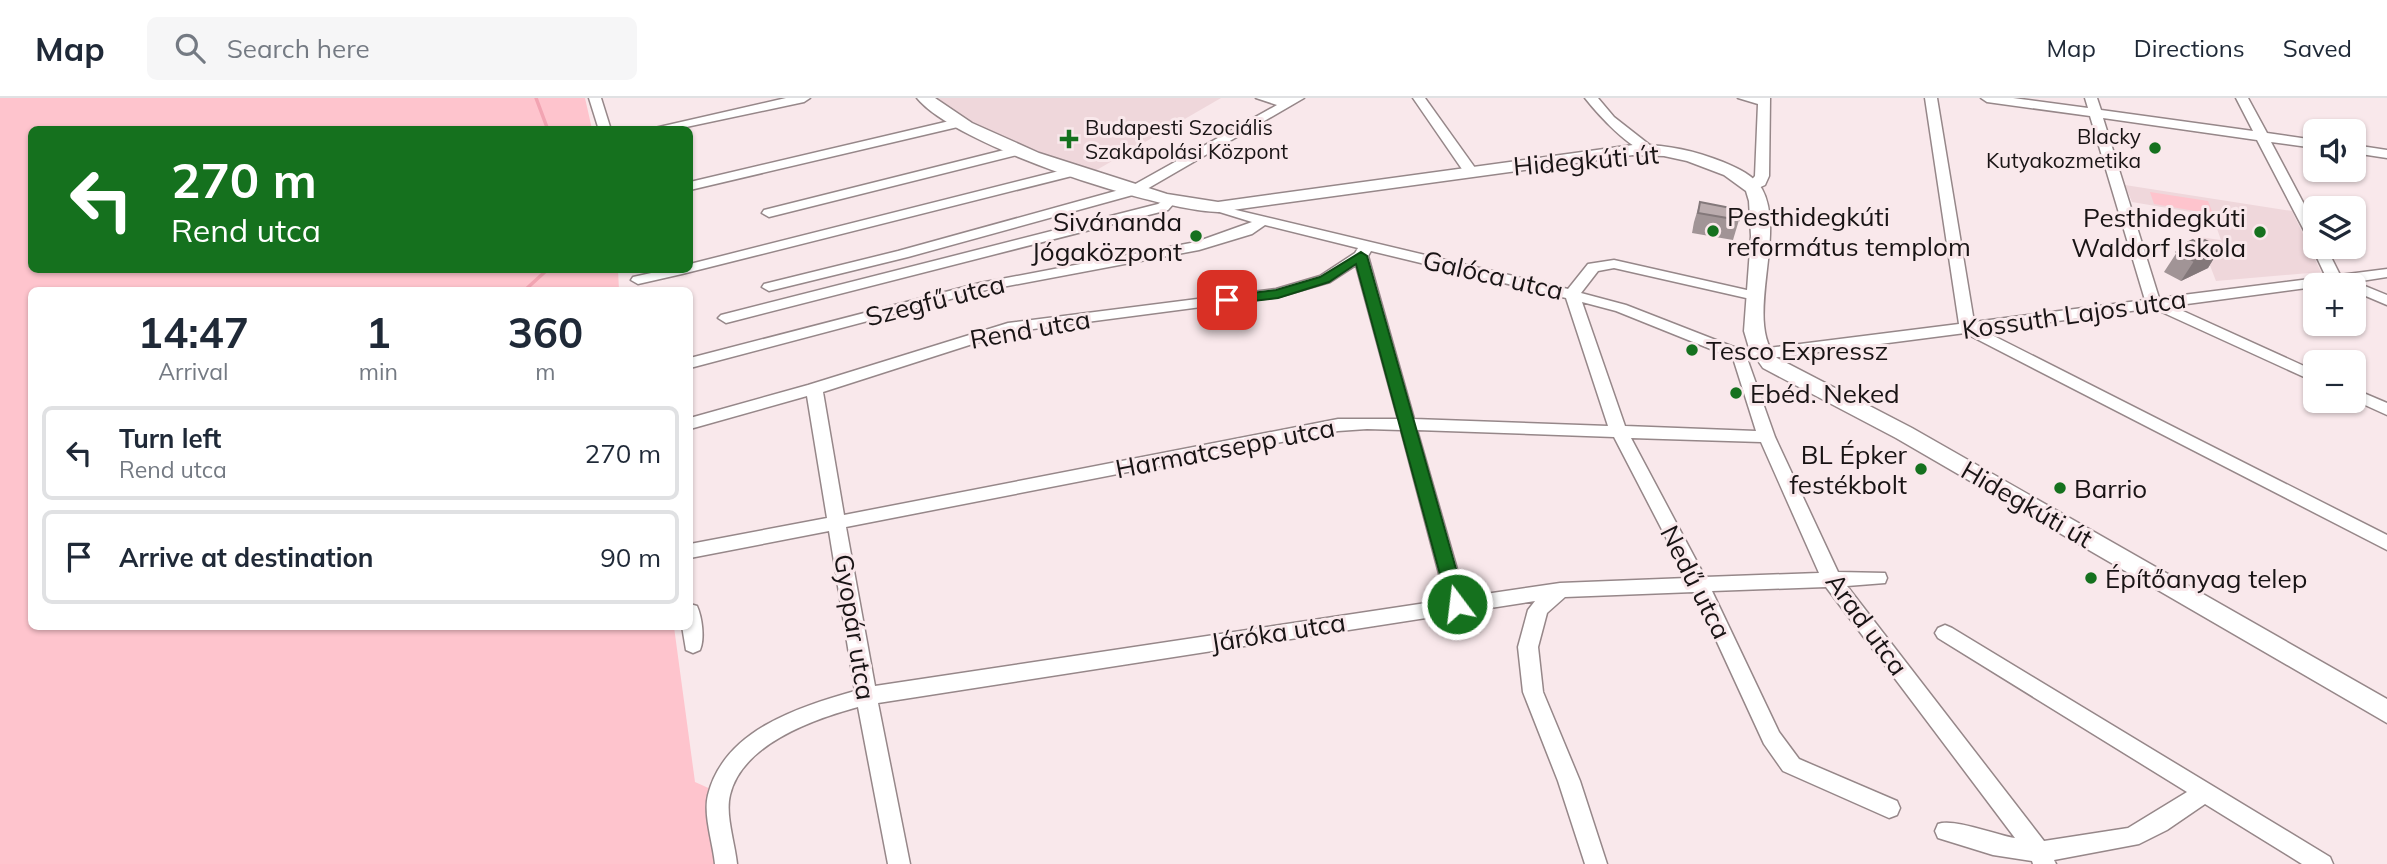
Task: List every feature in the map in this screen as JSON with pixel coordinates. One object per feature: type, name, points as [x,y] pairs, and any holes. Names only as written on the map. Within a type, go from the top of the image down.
[{"type":"main road","name":"Hidegkúti út","points":[[925,98],[958,122],[1016,151],[1169,201],[1200,207],[1218,207],[1469,169],[1646,149],[1680,153],[1708,162],[1734,174],[1752,187]]},
{"type":"main road","points":[[1752,187],[1759,210],[1754,331],[1756,343],[1752,356]]},
{"type":"main road","name":"Hidegkúti út","points":[[1752,356],[1839,397],[1904,433],[2387,712]]},
{"type":"street","points":[[595,98],[604,126]]},
{"type":"street","points":[[671,126],[804,98]]},
{"type":"street","points":[[1262,98],[1293,101]]},
{"type":"street","points":[[1419,98],[1469,169]]},
{"type":"street","points":[[1591,98],[1610,120],[1646,149]]},
{"type":"street","points":[[1744,98],[1764,100],[1762,176],[1760,182],[1752,187]]},
{"type":"street","points":[[1931,98],[1967,328],[2387,542]]},
{"type":"street","points":[[1987,98],[2303,142]]},
{"type":"street","points":[[2091,98],[2153,303],[2303,372]]},
{"type":"street","points":[[2242,98],[2303,215]]},
{"type":"street","points":[[769,286],[903,254],[1135,190],[1293,101]]},
{"type":"street","points":[[693,185],[958,122]]},
{"type":"street","points":[[769,213],[1016,151]]},
{"type":"street","points":[[2366,151],[2387,154]]},
{"type":"street","points":[[693,267],[1075,171]]},
{"type":"street","points":[[726,318],[1163,207],[1169,201]]},
{"type":"street","name":"Galóca utca","points":[[1218,207],[1364,250],[1572,294],[1621,308],[1752,356]]},
{"type":"street","name":"Szegfű utca","points":[[693,362],[980,287],[1199,246],[1247,231],[1257,226],[1261,220]]},
{"type":"street","points":[[1364,250],[1457,604]]},
{"type":"street","name":"Rend utca","points":[[693,422],[814,389],[1007,328],[1278,293],[1325,279],[1364,250]]},
{"type":"street","points":[[1572,294],[1593,267],[1614,264],[1755,296]]},
{"type":"street","points":[[638,280],[669,273]]},
{"type":"street","name":"Kossuth Lajos utca","points":[[2366,275],[2387,273]]},
{"type":"street","name":"Kossuth Lajos utca","points":[[1752,356],[2303,283]]},
{"type":"street","points":[[2366,291],[2387,300]]},
{"type":"street","name":"Nedű utca","points":[[1572,294],[1619,433],[1699,583],[1771,738],[1791,765],[1889,808]]},
{"type":"street","name":"Arad utca","points":[[1752,356],[1740,360],[1767,437],[1832,581],[2042,858]]},
{"type":"street","name":"Gyopár utca","points":[[814,389],[839,523],[866,696],[899,864]]},
{"type":"street","points":[[2366,400],[2387,410]]},
{"type":"street","name":"Harmatcsepp utca","points":[[693,550],[1338,425],[1767,437]]},
{"type":"street","name":"Járóka utca","points":[[726,864],[719,796],[734,767],[762,738],[799,717],[866,696],[1560,590],[1878,578]]},
{"type":"street","points":[[1560,590],[1538,610],[1528,647],[1532,692],[1569,781],[1595,864]]},
{"type":"street","points":[[692,630],[693,645]]},
{"type":"street","points":[[1945,633],[2322,864]]},
{"type":"street","points":[[1946,831],[2042,858],[2131,837],[2159,823],[2205,792]]},
{"type":"shaded area","points":[[0,98],[585,98],[591,126],[28,126],[28,273],[618,273],[619,287],[28,287],[28,630],[674,630],[695,782],[724,795],[735,864],[0,864]]},
{"type":"shaded area","name":"Budapesti Szociális Szakápolási Központ","points":[[932,98],[1221,98],[1088,175],[1016,151]]},
{"type":"shaded area","name":"Pesthidegkúti Waldorf Iskola","points":[[2125,185],[2292,211],[2303,234],[2303,259],[2315,259],[2321,272],[2216,281],[2199,237],[2221,240],[2216,226],[2196,223],[2191,212],[2132,202]]},
{"type":"shaded area","points":[[2150,192],[2208,201],[2213,214],[2154,204]]},
{"type":"building","points":[[1700,202],[1741,210],[1739,220],[1698,213]]},
{"type":"building","points":[[2193,240],[2198,243],[2205,240],[2220,248],[2194,261],[2177,252],[2185,248],[2181,246]]},
{"type":"waterway","points":[[536,98],[546,126]]},
{"type":"waterway","points":[[528,287],[544,273]]},
{"type":"place","name":"Budapesti Szociális Szakápolási Központ","points":[[1069,139]]},
{"type":"place","name":"Blacky Kutyakozmetika","points":[[2155,148]]},
{"type":"place","name":"Pesthidegkúti református templom","points":[[1713,231]]},
{"type":"place","name":"Pesthidegkúti Waldorf Iskola","points":[[2260,232]]},
{"type":"place","name":"Sivánanda Jógaközpont","points":[[1196,236]]},
{"type":"place","name":"Tesco Expressz","points":[[1692,350]]},
{"type":"place","name":"Ebéd. Neked","points":[[1736,393]]},
{"type":"place","name":"BL Épker festékbolt","points":[[1921,469]]},
{"type":"place","name":"Barrio","points":[[2060,488]]},
{"type":"place","name":"Építőanyag telep","points":[[2091,578]]},
{"type":"route","points":[[1227,300],[1278,293],[1325,279],[1361,256],[1457,604]]}]
